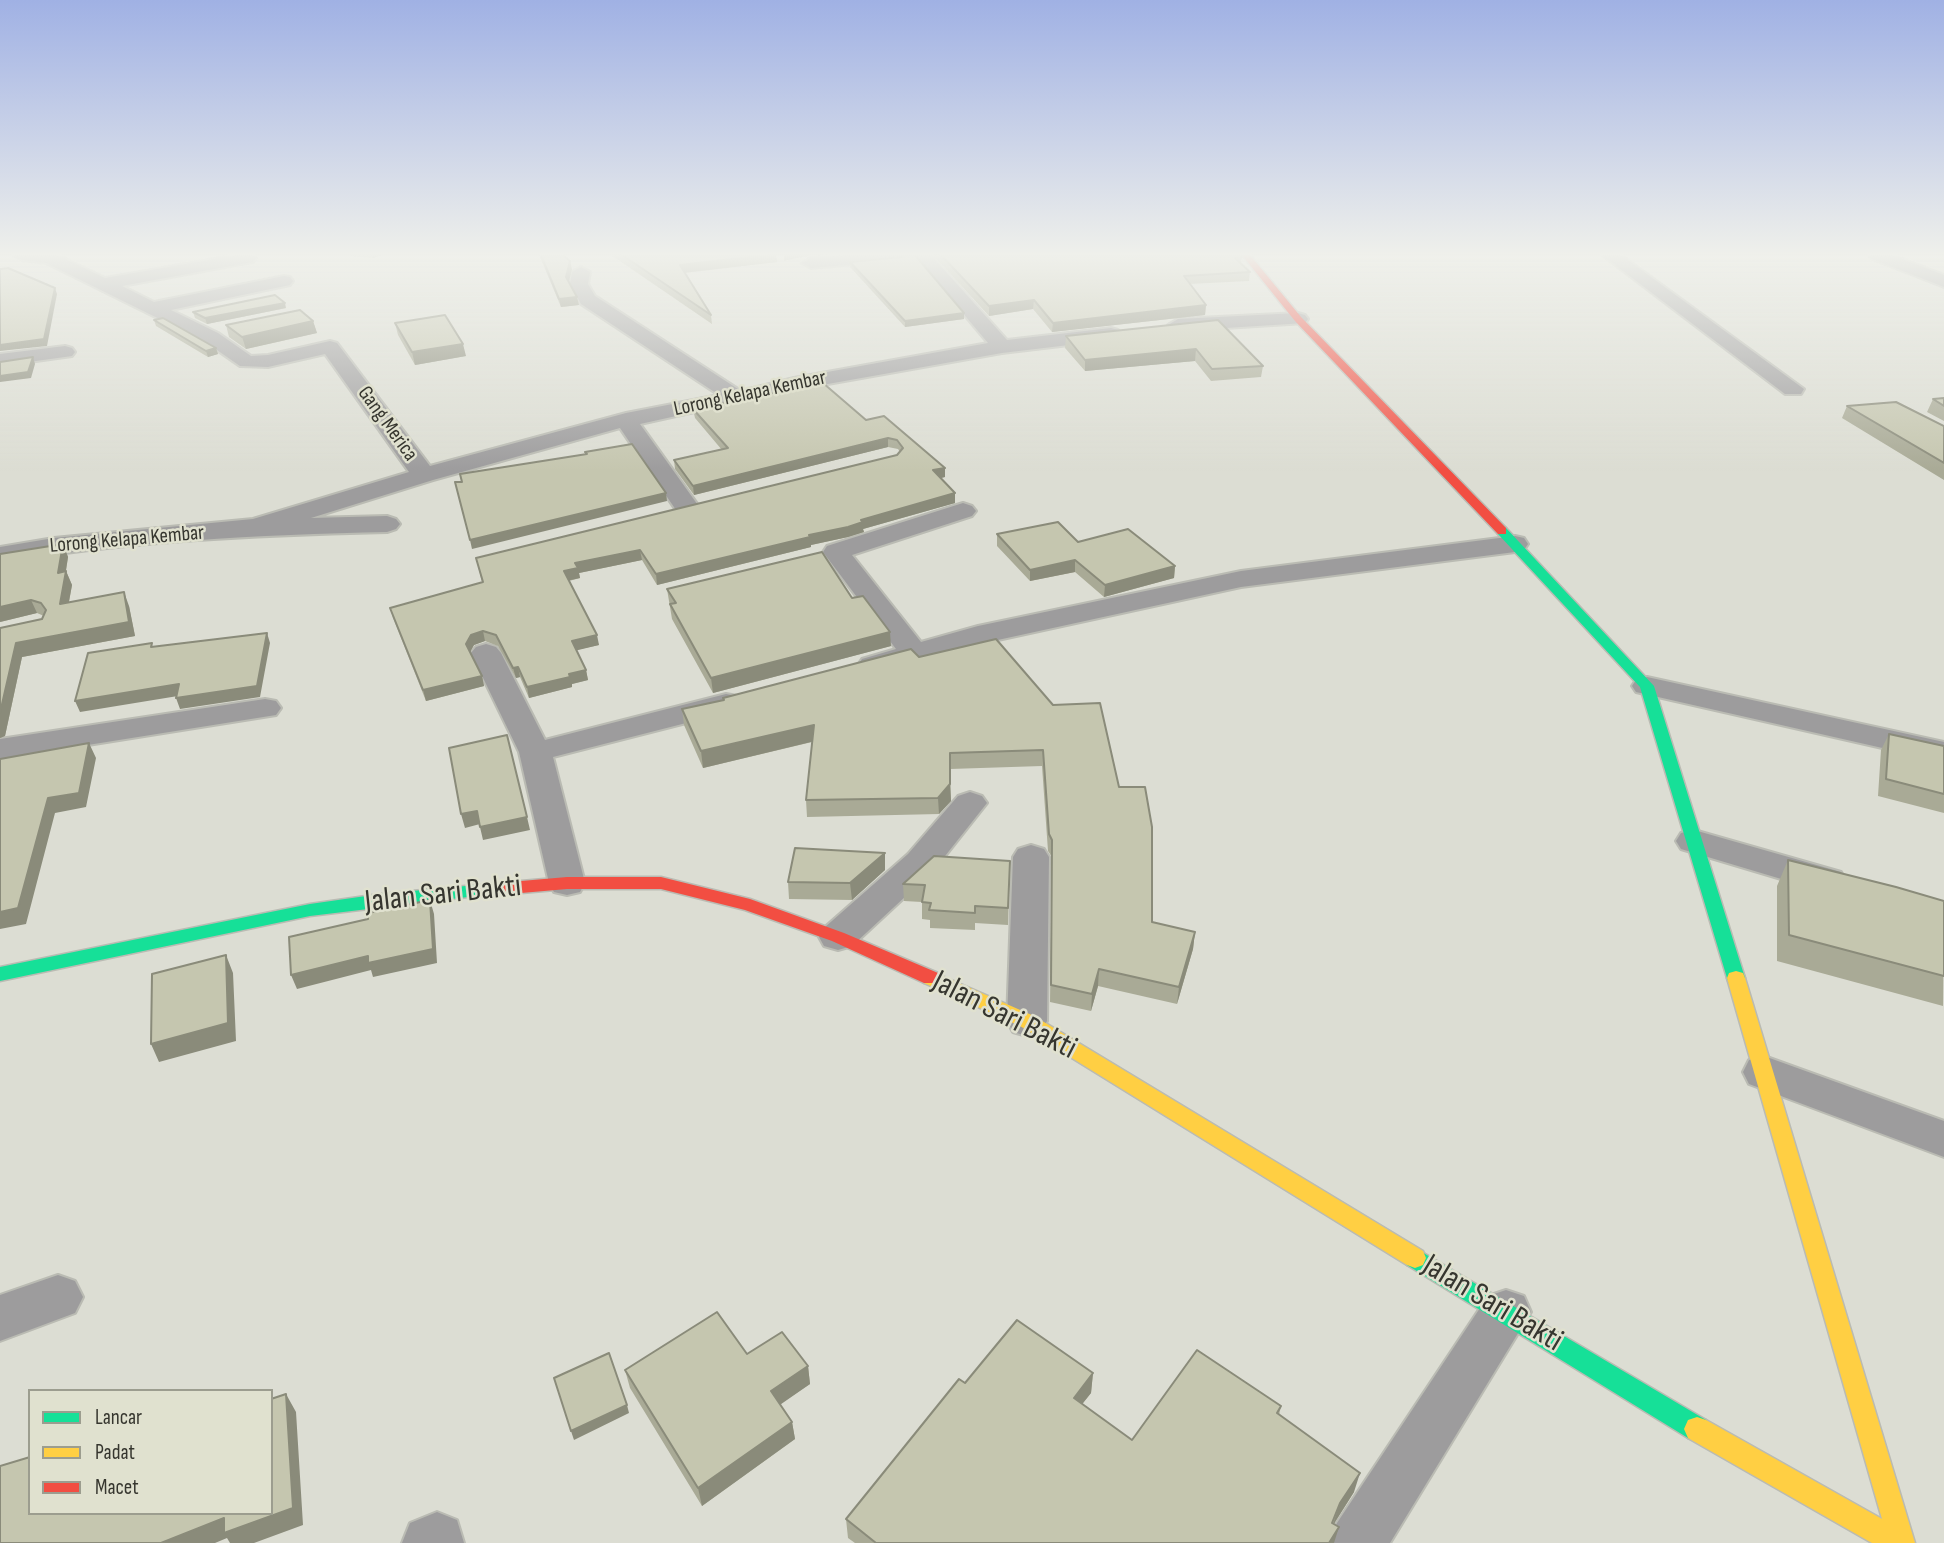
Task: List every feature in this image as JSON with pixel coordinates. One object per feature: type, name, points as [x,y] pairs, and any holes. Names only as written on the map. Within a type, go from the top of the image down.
[{"type":"street","name":"Gang Merica","points":[[189,327],[247,362],[256,363],[330,347],[424,475]]},
{"type":"street","points":[[629,327],[738,398]]},
{"type":"street","points":[[985,327],[1002,346]]},
{"type":"street","points":[[1154,328],[1162,327]]},
{"type":"street","points":[[1307,327],[1647,686],[1764,1072],[1900,1543]]},
{"type":"street","points":[[1708,327],[1793,389]]},
{"type":"street","points":[[204,334],[229,329]]},
{"type":"street","name":"Lorong Kelapa Kembar","points":[[255,527],[424,475],[626,420],[794,384],[1002,346],[1127,332]]},
{"type":"street","points":[[0,360],[65,352]]},
{"type":"street","points":[[626,420],[687,508]]},
{"type":"street","points":[[662,514],[714,501]]},
{"type":"street","points":[[810,558],[963,512]]},
{"type":"street","name":"Lorong Kelapa Kembar","points":[[0,555],[54,546],[255,527],[387,524]]},
{"type":"street","points":[[849,671],[978,635],[1241,579],[1515,544]]},
{"type":"street","points":[[836,551],[915,654]]},
{"type":"street","points":[[486,653],[535,751],[567,883]]},
{"type":"street","points":[[1647,686],[1944,752]]},
{"type":"street","points":[[535,751],[757,694]]},
{"type":"street","points":[[0,749],[265,708]]},
{"type":"street","points":[[838,937],[921,862],[970,803]]},
{"type":"street","points":[[1694,841],[1865,892]]},
{"type":"street","points":[[1027,1021],[1031,857]]},
{"type":"street","name":"Jalan Sari Bakti","points":[[0,974],[310,910],[380,900],[567,883],[662,883],[750,905],[838,937],[1027,1021],[1679,1419],[1900,1543]]},
{"type":"street","points":[[1764,1072],[1944,1139]]},
{"type":"street","points":[[0,1318],[58,1297]]},
{"type":"street","points":[[1357,1543],[1506,1312]]},
{"type":"building","points":[[0,327],[47,327],[44,339],[0,345]]},
{"type":"building","points":[[166,327],[179,327],[216,348],[206,351]]},
{"type":"building","points":[[229,327],[286,327],[242,337]]},
{"type":"building","points":[[397,327],[452,327],[463,344],[412,352]]},
{"type":"building","points":[[1151,327],[1225,327],[1263,366],[1212,369],[1196,349],[1085,360],[1066,336]]},
{"type":"building","points":[[33,357],[28,372],[0,376],[0,362]]},
{"type":"building","points":[[823,383],[866,420],[884,416],[945,468],[933,470],[955,493],[861,520],[863,522],[848,527],[656,574],[640,550],[575,563],[578,568],[564,571],[597,635],[572,641],[586,670],[569,674],[570,677],[527,687],[518,667],[513,668],[496,635],[483,631],[471,635],[466,644],[482,676],[423,690],[390,608],[483,582],[476,558],[897,455],[903,448],[897,440],[888,438],[693,486],[674,460],[728,448],[693,409]]},
{"type":"building","points":[[1944,398],[1944,406],[1933,399]]},
{"type":"building","points":[[1896,402],[1944,426],[1944,463],[1847,406]]},
{"type":"building","points":[[632,444],[666,493],[470,540],[455,482],[462,482],[460,474],[587,454],[585,452]]},
{"type":"building","points":[[1058,522],[1078,542],[1128,529],[1175,566],[1105,585],[1075,560],[1030,570],[997,534]]},
{"type":"building","points":[[63,544],[58,573],[66,571],[60,604],[124,592],[129,622],[16,643],[0,713],[0,628],[42,619],[46,610],[41,603],[31,600],[0,607],[0,554]]},
{"type":"building","points":[[822,552],[852,598],[863,596],[890,632],[711,678],[670,604],[676,603],[667,589]]},
{"type":"building","points":[[267,633],[257,686],[176,698],[179,684],[75,701],[88,653],[152,643],[151,647]]},
{"type":"building","points":[[996,639],[1053,705],[1100,703],[1119,787],[1145,787],[1152,827],[1152,922],[1195,932],[1179,987],[1099,969],[1092,994],[1051,985],[1052,840],[1049,834],[1043,750],[950,753],[950,784],[938,798],[806,800],[814,725],[701,751],[682,709],[911,649],[919,657]]},
{"type":"building","points":[[1889,734],[1944,746],[1944,794],[1886,779]]},
{"type":"building","points":[[507,735],[527,817],[480,827],[477,811],[461,814],[449,748]]},
{"type":"building","points":[[89,743],[79,793],[48,798],[18,908],[0,912],[0,759]]},
{"type":"building","points":[[795,848],[885,853],[850,883],[788,882]]},
{"type":"building","points":[[934,856],[1010,861],[1008,908],[975,906],[975,913],[929,910],[931,903],[922,902],[925,885],[903,884]]},
{"type":"building","points":[[1788,860],[1944,901],[1944,976],[1789,935]]},
{"type":"building","points":[[430,900],[433,949],[368,963],[368,956],[291,975],[289,937],[368,919],[368,913]]},
{"type":"building","points":[[226,955],[228,1023],[151,1044],[152,974]]},
{"type":"building","points":[[717,1312],[747,1354],[782,1332],[808,1366],[771,1391],[792,1422],[698,1488],[625,1370]]},
{"type":"building","points":[[1017,1320],[1093,1373],[1074,1398],[1132,1440],[1197,1350],[1281,1406],[1277,1413],[1360,1473],[1340,1503],[1332,1523],[1339,1527],[1329,1543],[876,1543],[846,1519],[959,1379],[965,1383]]},
{"type":"building","points":[[609,1353],[627,1405],[571,1431],[554,1378]]},
{"type":"building","points":[[286,1394],[293,1508],[224,1533],[224,1518],[161,1543],[0,1543],[0,1466],[28,1458],[28,1515],[273,1515],[273,1398]]},
{"type":"traffic: fast","points":[[1502,531],[1647,686],[1736,978]]},
{"type":"traffic: fast","points":[[0,974],[310,910],[487,890]]},
{"type":"traffic: fast","points":[[1415,1258],[1697,1429]]},
{"type":"traffic: slow","points":[[931,978],[1027,1021],[1415,1258]]},
{"type":"traffic: slow","points":[[1736,978],[1902,1543]]},
{"type":"traffic: slow","points":[[1697,1429],[1898,1543]]},
{"type":"traffic: jam","points":[[1306,327],[1502,531]]},
{"type":"traffic: jam","points":[[487,890],[567,883],[661,883],[750,905],[838,937],[931,978]]}]
